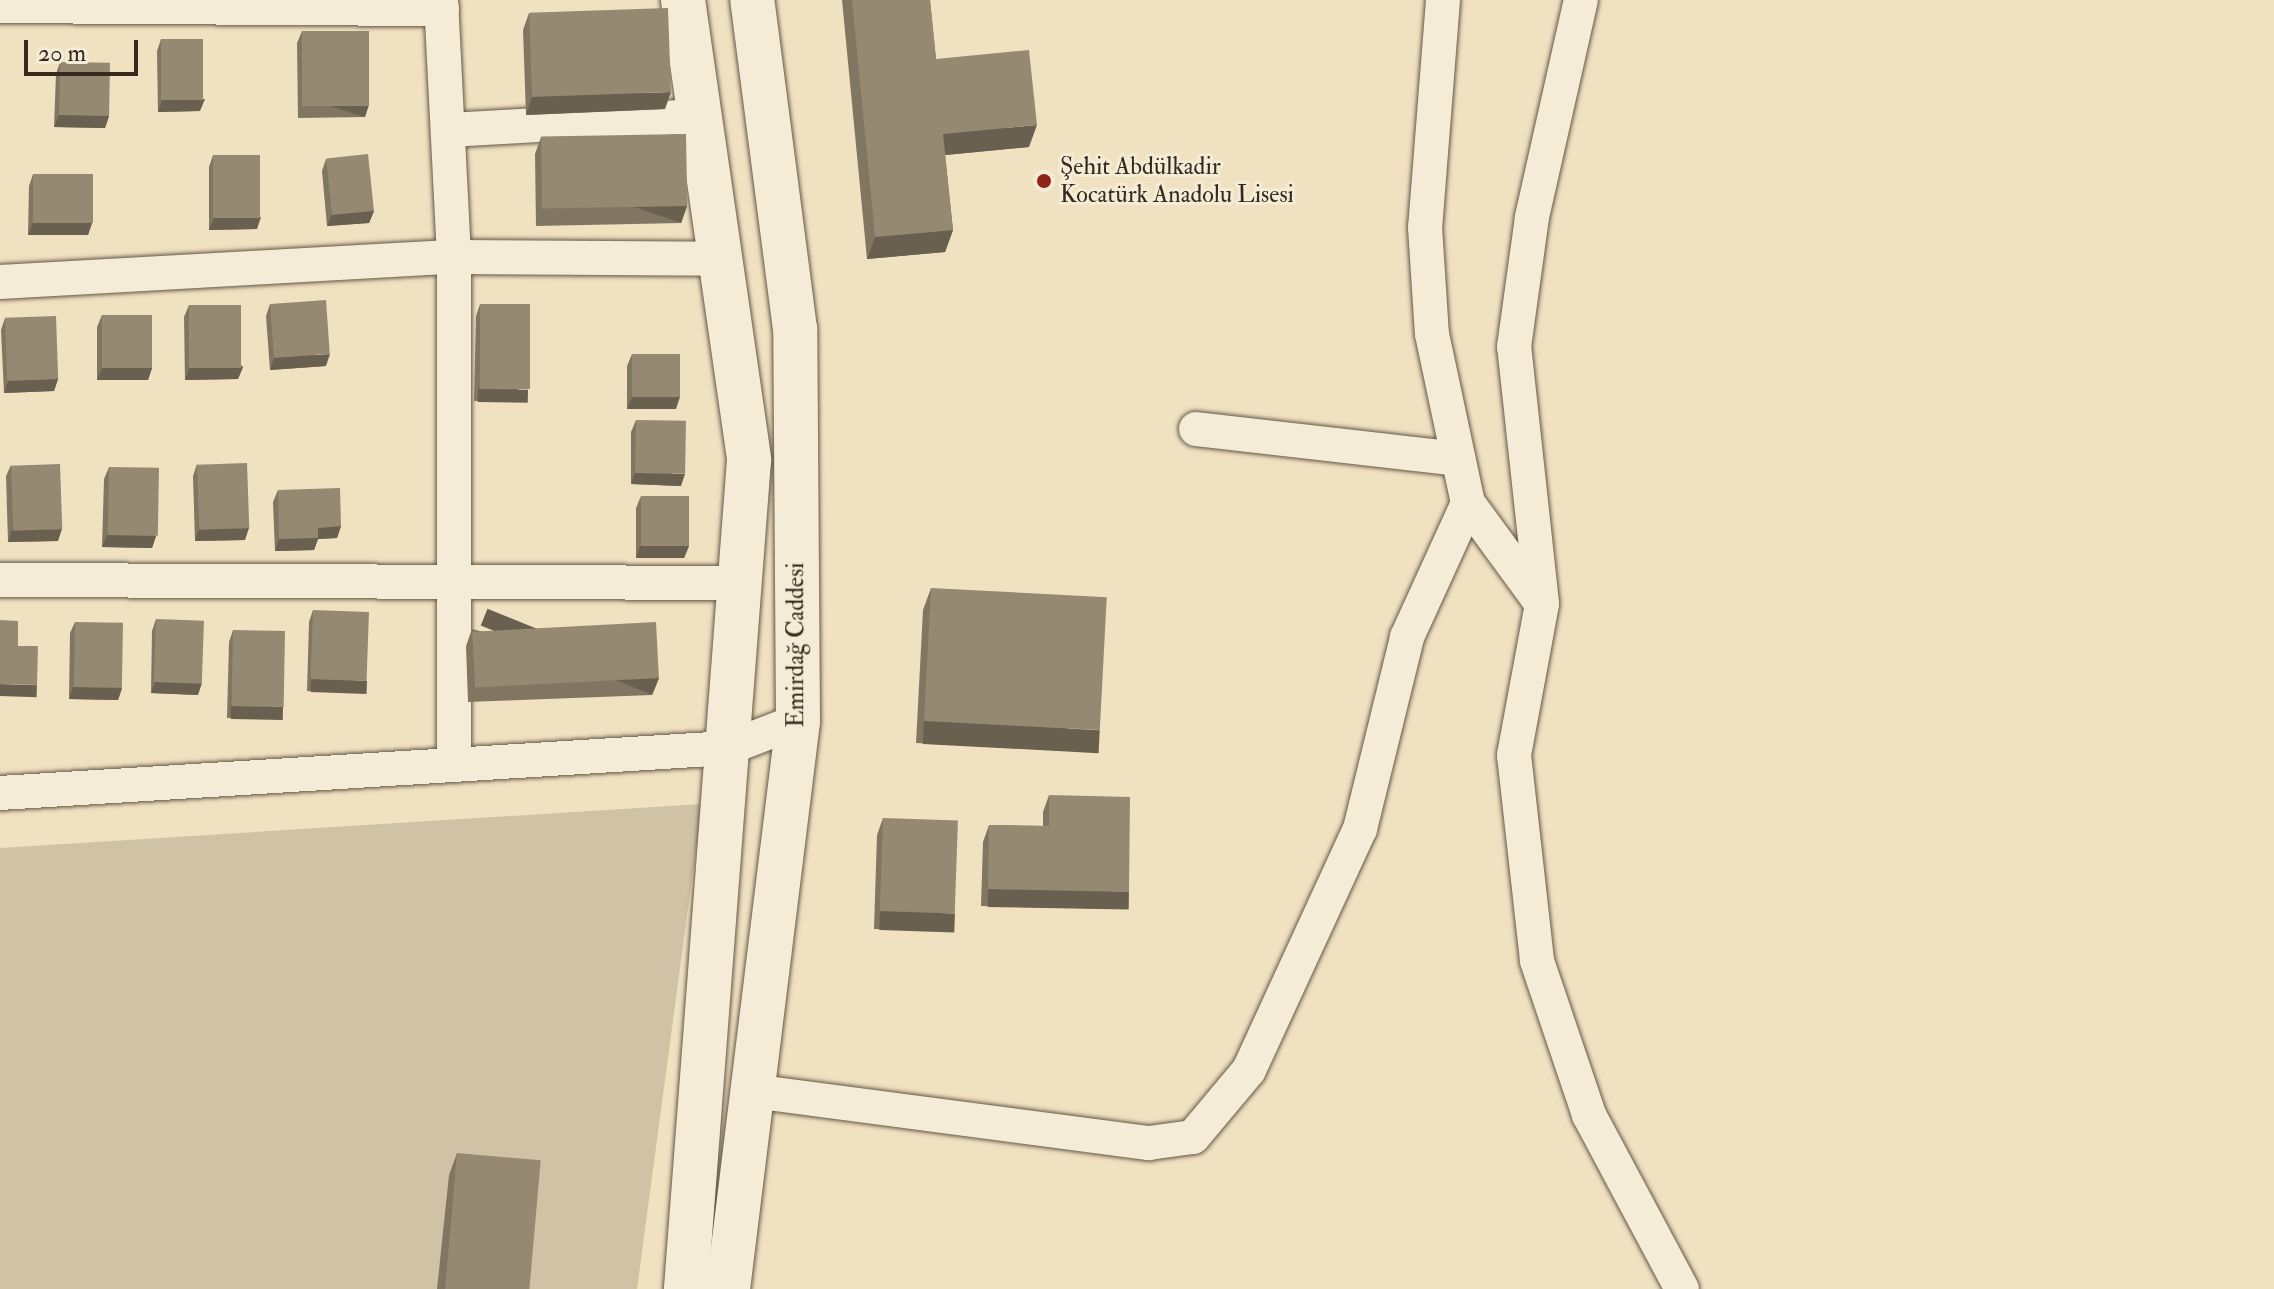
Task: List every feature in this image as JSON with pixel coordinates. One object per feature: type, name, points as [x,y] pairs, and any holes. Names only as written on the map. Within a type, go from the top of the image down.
[{"type":"main road","points":[[683,0],[749,460],[686,1289]]},
{"type":"main road","name":"Emirdağ Caddesi","points":[[728,1289],[798,721],[795,329],[752,0]]},
{"type":"street","points":[[1443,0],[1425,227],[1432,334],[1468,503],[1542,604]]},
{"type":"street","points":[[1581,0],[1532,217],[1514,347],[1542,604],[1514,755],[1537,961],[1589,1115],[1682,1289]]},
{"type":"street","points":[[0,6],[441,4],[454,257],[449,581],[454,765]]},
{"type":"street","points":[[448,130],[700,116]]},
{"type":"street","points":[[0,282],[454,257],[720,259]]},
{"type":"street","points":[[1196,429],[1458,459]]},
{"type":"street","points":[[752,1091],[1149,1143],[1193,1137],[1249,1070],[1360,829],[1407,637],[1468,503]]},
{"type":"street","points":[[0,580],[740,583]]},
{"type":"street","points":[[0,793],[728,748],[798,721]]},
{"type":"shaded area","points":[[702,804],[637,1289],[0,1289],[0,848]]},
{"type":"building","points":[[852,0],[930,0],[936,59],[1029,50],[1037,125],[943,134],[953,230],[875,237]]},
{"type":"building","points":[[668,8],[671,92],[532,97],[529,13]]},
{"type":"building","points":[[302,31],[369,31],[369,106],[302,106]]},
{"type":"building","points":[[161,39],[203,39],[203,100],[161,100]]},
{"type":"building","points":[[60,62],[110,63],[109,116],[59,115]]},
{"type":"building","points":[[686,134],[687,206],[542,209],[541,137]]},
{"type":"building","points":[[368,154],[374,211],[332,215],[326,158]]},
{"type":"building","points":[[213,155],[260,155],[260,218],[213,218]]},
{"type":"building","points":[[33,174],[93,174],[93,223],[33,223]]},
{"type":"building","points":[[326,300],[330,354],[274,358],[270,304]]},
{"type":"building","points":[[480,304],[530,304],[530,389],[480,389]]},
{"type":"building","points":[[189,305],[241,305],[241,368],[189,368]]},
{"type":"building","points":[[102,315],[152,315],[152,368],[102,368]]},
{"type":"building","points":[[56,316],[58,379],[7,381],[5,318]]},
{"type":"building","points":[[632,354],[680,354],[680,397],[632,397]]},
{"type":"building","points":[[636,420],[686,421],[685,474],[635,473]]},
{"type":"building","points":[[247,463],[249,528],[199,530],[197,465]]},
{"type":"building","points":[[60,464],[62,529],[13,531],[11,466]]},
{"type":"building","points":[[109,467],[159,468],[158,536],[108,535]]},
{"type":"building","points":[[340,488],[341,526],[318,528],[318,538],[279,539],[278,490]]},
{"type":"building","points":[[641,496],[689,496],[689,546],[641,546]]},
{"type":"building","points":[[931,588],[1107,597],[1100,730],[924,721]]},
{"type":"building","points":[[313,610],[369,612],[367,681],[311,679]]},
{"type":"building","points":[[156,619],[204,621],[202,684],[154,682]]},
{"type":"building","points":[[0,620],[18,621],[18,646],[38,646],[37,685],[0,684]]},
{"type":"building","points":[[75,622],[123,623],[122,688],[74,687]]},
{"type":"building","points":[[656,622],[659,678],[475,688],[472,632]]},
{"type":"building","points":[[233,630],[285,631],[284,707],[232,706]]},
{"type":"building","points":[[1049,795],[1130,797],[1129,892],[988,889],[989,825],[1049,826]]},
{"type":"building","points":[[883,818],[958,821],[955,914],[880,911]]},
{"type":"building","points":[[457,1153],[541,1160],[529,1289],[445,1289]]},
{"type":"place","name":"Şehit Abdülkadir Kocatürk Anadolu Lisesi","points":[[1044,181]]}]
